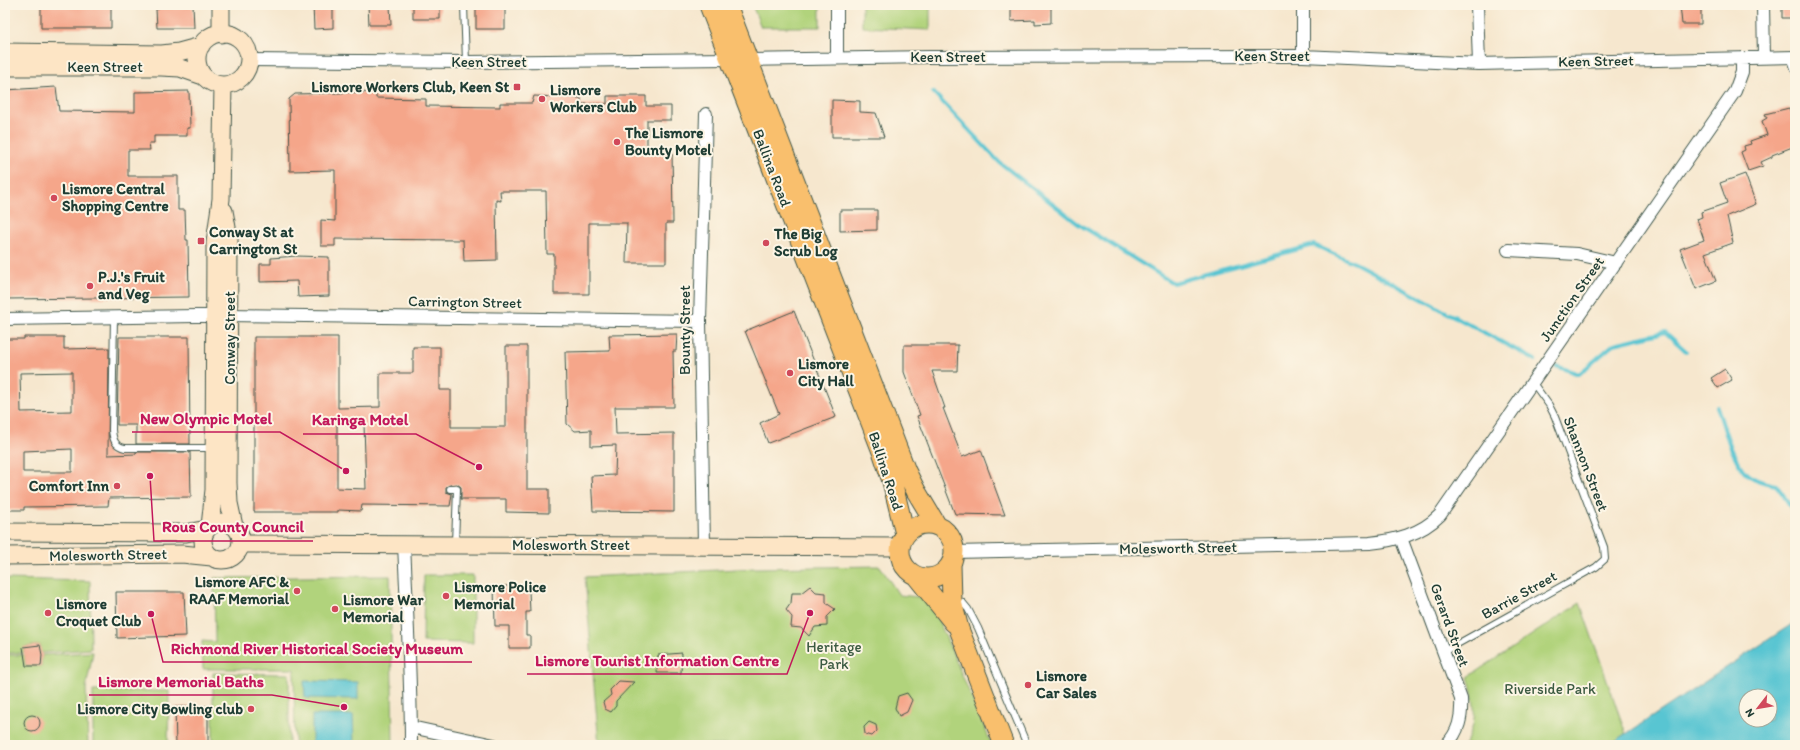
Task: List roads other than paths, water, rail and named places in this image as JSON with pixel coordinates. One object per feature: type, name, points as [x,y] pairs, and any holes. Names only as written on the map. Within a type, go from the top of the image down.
[{"type":"main road","name":"Ballina Road","points":[[709,5],[739,60],[906,470],[916,491],[937,526]]},
{"type":"main road","name":"Ballina Road","points":[[727,5],[739,60],[892,481],[903,541]]},
{"type":"main road","points":[[959,629],[917,577],[905,568],[900,554],[903,541],[917,526],[930,524],[937,526],[950,537],[953,558],[952,602],[959,629],[1004,745]]},
{"type":"main road","points":[[917,577],[925,579],[940,575],[953,558]]},
{"type":"street","points":[[221,5],[221,34]]},
{"type":"street","points":[[837,58],[838,5]]},
{"type":"street","points":[[1303,5],[1303,56]]},
{"type":"street","points":[[1477,5],[1479,64]]},
{"type":"street","points":[[1763,5],[1764,57]]},
{"type":"street","points":[[221,34],[230,35],[237,38],[243,44],[248,60],[243,75],[238,80],[223,85],[209,81],[203,76],[197,61],[201,46],[206,39],[221,34]]},
{"type":"street","name":"Keen Street","points":[[5,52],[162,54],[179,52],[201,46]]},
{"type":"street","name":"Keen Street","points":[[248,60],[466,62],[837,58],[1303,56],[1479,64],[1792,57]]},
{"type":"street","name":"Junction Street","points":[[1401,538],[1424,528],[1440,515],[1533,383],[1734,91],[1742,72],[1742,58]]},
{"type":"street","name":"Keen Street","points":[[5,67],[161,67],[180,68],[203,76]]},
{"type":"street","name":"Conway Street","points":[[223,85],[221,199],[214,242],[222,315],[229,503],[234,526]]},
{"type":"street","name":"Bounty Street","points":[[704,546],[700,320],[706,114]]},
{"type":"street","name":"Conway Street","points":[[209,528],[214,502],[214,448],[222,315],[229,239],[221,199]]},
{"type":"street","points":[[1508,250],[1577,254],[1616,263]]},
{"type":"street","name":"Carrington Street","points":[[5,319],[222,315],[700,320]]},
{"type":"street","points":[[222,522],[234,526],[240,534],[241,544],[238,553],[230,559],[220,560],[212,557],[204,546],[203,537],[209,528],[222,522]]},
{"type":"street","name":"Molesworth Street","points":[[5,532],[186,532],[209,528]]},
{"type":"street","name":"Molesworth Street","points":[[953,558],[1370,543],[1401,538]]},
{"type":"street","name":"Gerard Street","points":[[1401,538],[1460,699],[1459,724],[1453,736],[1446,745]]},
{"type":"street","name":"Molesworth Street","points":[[241,544],[704,546],[903,541]]},
{"type":"street","points":[[404,544],[406,624],[410,648],[411,745]]},
{"type":"street","name":"Molesworth Street","points":[[5,556],[182,554],[212,557]]},
{"type":"street","points":[[411,726],[494,745]]},
{"type":"lane","points":[[464,5],[466,62]]},
{"type":"lane","points":[[1792,57],[1795,71]]},
{"type":"lane","points":[[114,317],[112,430],[113,439],[116,445],[125,448],[214,448]]},
{"type":"lane","name":"Shannon Street","points":[[1533,383],[1549,405],[1555,417],[1604,547],[1605,559]]},
{"type":"lane","points":[[450,489],[457,489],[455,545]]},
{"type":"lane","name":"Barrie Street","points":[[1443,652],[1596,567],[1605,559]]},
{"type":"lane","points":[[952,602],[957,601],[963,603],[978,628],[1027,745]]},
{"type":"water","points":[[1795,622],[1795,745],[1609,745]]},
{"type":"water","points":[[304,681],[358,682],[358,699],[305,698]]},
{"type":"water","points":[[312,715],[353,715],[354,745],[312,745]]},
{"type":"waterway","points":[[933,92],[999,162],[1077,223],[1173,283],[1314,245],[1357,264],[1535,360]]},
{"type":"waterway","points":[[1556,366],[1579,374],[1614,344],[1665,332],[1686,351]]},
{"type":"waterway","points":[[1717,407],[1732,450],[1740,466],[1751,477],[1776,485],[1790,505],[1795,519]]},
{"type":"place","name":"Lismore Workers Club, Keen St","points":[[517,87]]},
{"type":"place","name":"Lismore Workers Club","points":[[542,99]]},
{"type":"place","name":"The Lismore Bounty Motel","points":[[617,142]]},
{"type":"place","name":"Lismore Central Shopping Centre","points":[[54,198]]},
{"type":"place","name":"Conway St at Carrington St","points":[[201,241]]},
{"type":"place","name":"The Big Scrub Log","points":[[766,243]]},
{"type":"place","name":"P.J.'s Fruit and Veg","points":[[90,286]]},
{"type":"place","name":"Lismore City Hall","points":[[790,373]]},
{"type":"place","name":"Karinga Motel","points":[[479,467]]},
{"type":"place","name":"New Olympic Motel","points":[[346,471]]},
{"type":"place","name":"Rous County Council","points":[[150,476]]},
{"type":"place","name":"Comfort Inn","points":[[117,486]]},
{"type":"place","name":"Lismore AFC & RAAF Memorial","points":[[297,591]]},
{"type":"place","name":"Lismore Police Memorial","points":[[446,596]]},
{"type":"place","name":"Lismore War Memorial","points":[[335,609]]},
{"type":"place","name":"Lismore Croquet Club","points":[[48,613]]},
{"type":"place","name":"Lismore Tourist Information Centre","points":[[810,613]]},
{"type":"place","name":"Richmond River Historical Society Museum","points":[[151,614]]},
{"type":"place","name":"Lismore Car Sales","points":[[1028,685]]},
{"type":"place","name":"Lismore Memorial Baths","points":[[344,707]]},
{"type":"place","name":"Lismore City Bowling club","points":[[251,709]]},
{"type":"park label","name":"Heritage Park","points":[[834,656]]},
{"type":"park label","name":"Riverside Park","points":[[1550,689]]}]
